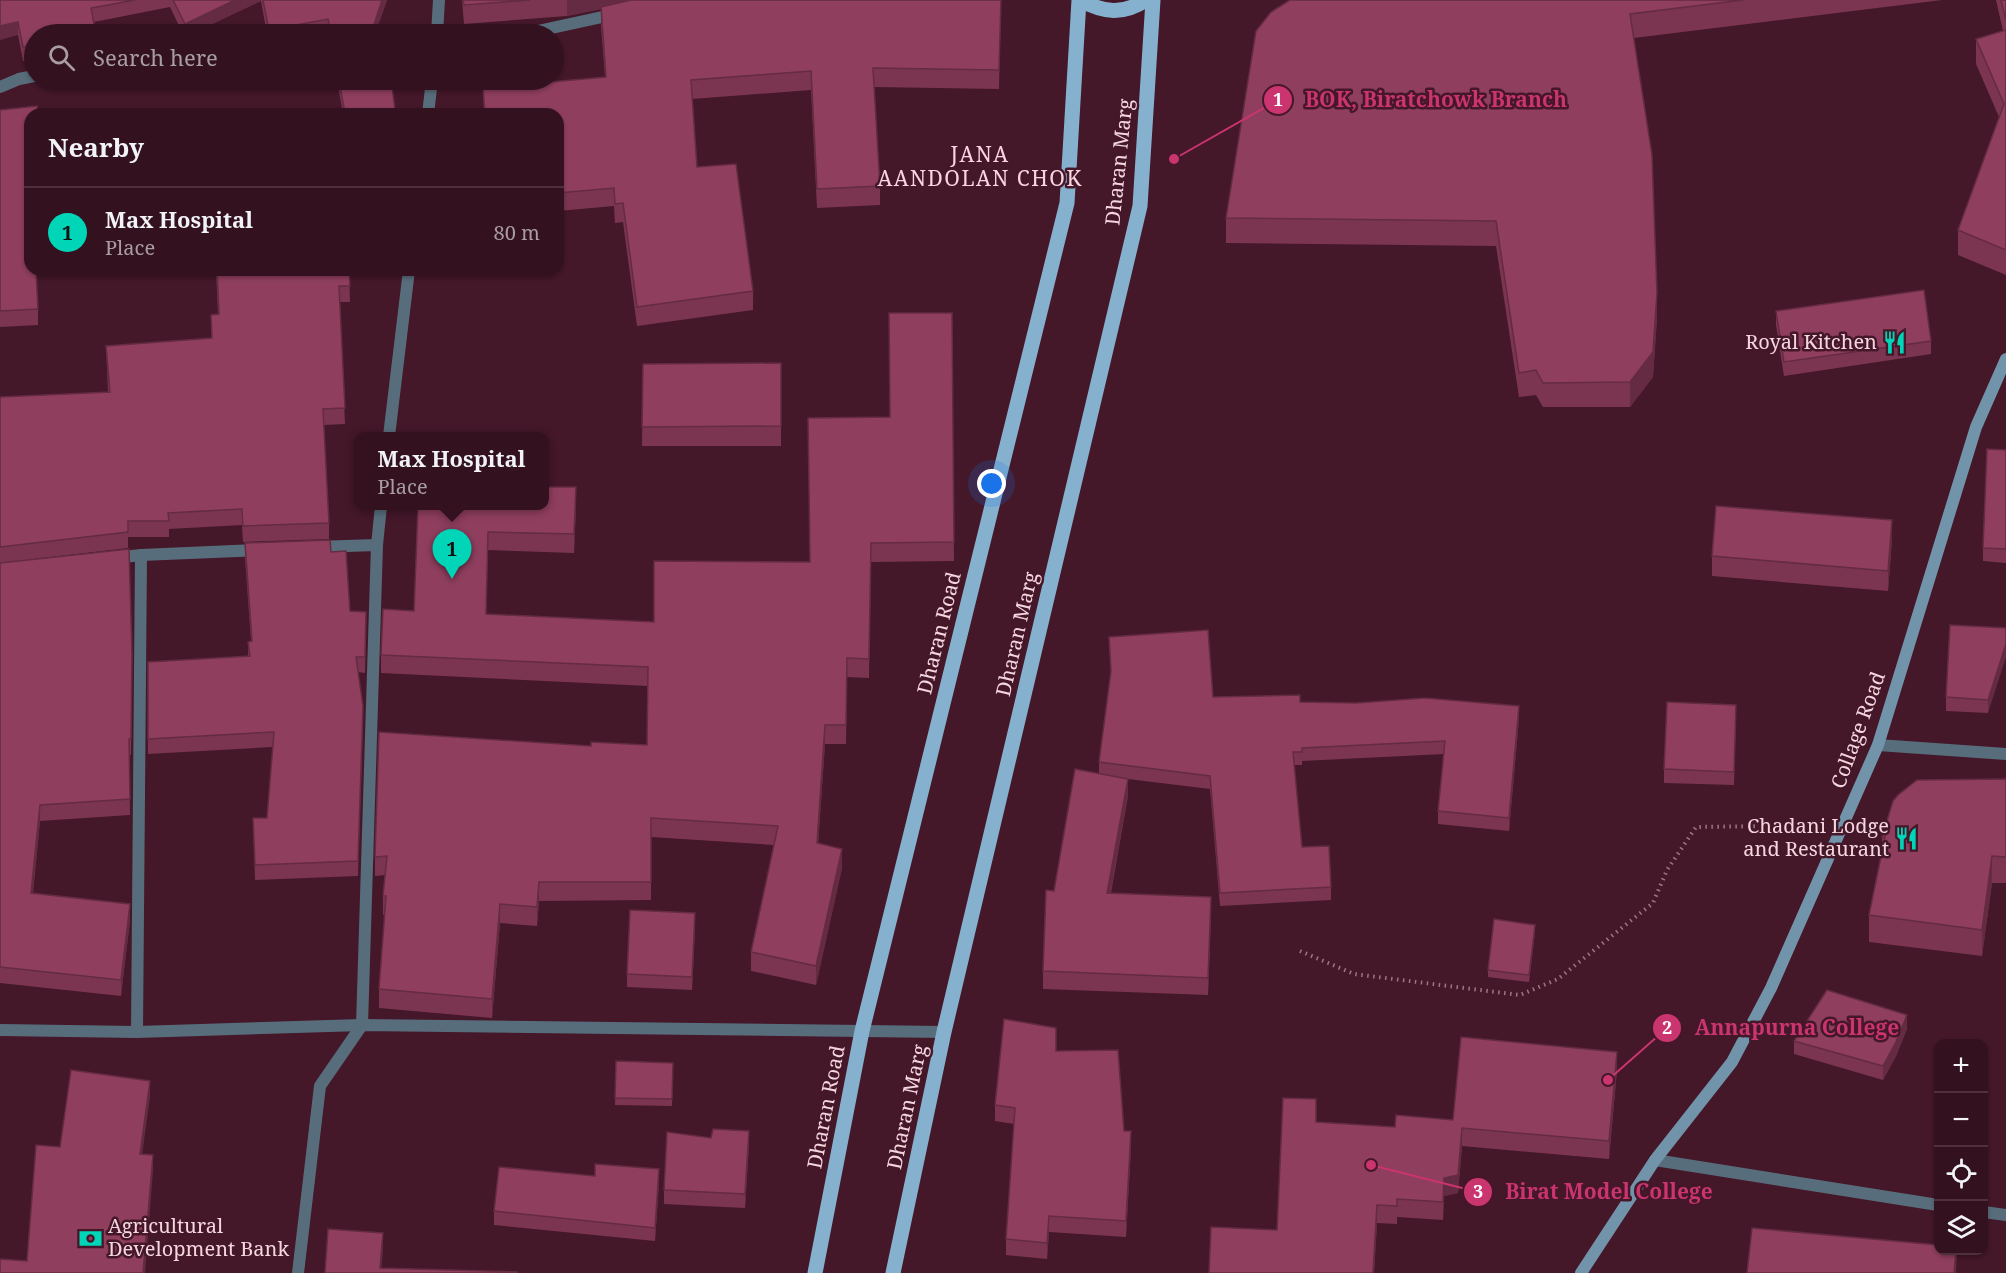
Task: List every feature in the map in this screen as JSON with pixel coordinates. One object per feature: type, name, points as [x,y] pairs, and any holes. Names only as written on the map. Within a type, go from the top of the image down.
[{"type":"main road","points":[[1080,0],[1097,9],[1117,11],[1136,6],[1146,0]]},
{"type":"main road","name":"Dharan Road","points":[[815,1273],[862,1031],[1066,203],[1080,0]]},
{"type":"main road","name":"Dharan Marg","points":[[893,1273],[944,1032],[1140,206],[1153,0]]},
{"type":"street","points":[[438,24],[439,0]]},
{"type":"street","points":[[564,25],[634,10]]},
{"type":"street","points":[[0,87],[24,78]]},
{"type":"street","points":[[429,108],[431,90]]},
{"type":"street","points":[[389,432],[408,276]]},
{"type":"street","name":"Collage Road","points":[[1581,1273],[1655,1160],[1732,1062],[1771,988],[1878,744],[1976,427],[2006,359]]},
{"type":"street","points":[[298,1273],[320,1086],[362,1025],[377,545],[381,510]]},
{"type":"street","points":[[306,548],[377,545]]},
{"type":"street","points":[[106,559],[141,555],[271,549]]},
{"type":"street","points":[[137,1032],[141,555]]},
{"type":"street","points":[[1878,744],[2006,754]]},
{"type":"street","points":[[0,1030],[137,1032],[362,1025],[944,1032]]},
{"type":"street","points":[[1655,1160],[1934,1203]]},
{"type":"street","points":[[1988,1213],[2006,1215]]},
{"type":"path","points":[[1300,951],[1354,974],[1520,995],[1558,978],[1653,903],[1667,870],[1696,827],[1769,826],[1840,831]]},
{"type":"building","points":[[0,0],[135,0],[91,8],[94,24],[24,24],[24,47],[18,22],[0,26]]},
{"type":"building","points":[[173,0],[235,0],[185,24]]},
{"type":"building","points":[[263,0],[382,0],[374,24],[329,24],[328,19],[301,24],[268,24]]},
{"type":"building","points":[[463,0],[530,0],[464,5]]},
{"type":"building","points":[[631,0],[1001,0],[999,70],[873,68],[880,186],[817,189],[811,71],[691,80],[697,167],[736,164],[753,291],[637,307],[623,203],[615,204],[614,188],[564,192],[564,108],[485,108],[483,90],[564,90],[564,81],[606,77],[601,7]]},
{"type":"building","points":[[1290,0],[1743,0],[1630,14],[1652,155],[1657,293],[1653,352],[1630,382],[1543,383],[1536,370],[1519,373],[1496,221],[1226,218],[1256,31],[1271,12]]},
{"type":"building","points":[[2001,0],[2006,0],[2006,20]]},
{"type":"building","points":[[2006,30],[2006,250],[1958,230],[2004,104],[1976,39]]},
{"type":"building","points":[[341,90],[392,90],[395,108],[344,108]]},
{"type":"building","points":[[37,106],[37,108],[24,108],[24,276],[36,276],[38,309],[0,311],[0,110]]},
{"type":"building","points":[[217,276],[349,276],[350,286],[339,286],[345,408],[323,409],[329,523],[243,526],[242,509],[168,513],[169,521],[128,521],[128,532],[0,547],[0,397],[110,392],[106,346],[212,338],[211,315],[219,314]]},
{"type":"building","points":[[1924,290],[1931,341],[1784,362],[1776,311]]},
{"type":"building","points":[[889,313],[952,313],[954,542],[871,543],[869,659],[847,658],[846,725],[825,725],[817,843],[842,849],[816,966],[751,952],[778,826],[651,818],[651,882],[539,882],[537,907],[500,904],[492,999],[379,989],[387,856],[375,857],[379,732],[591,746],[591,742],[647,745],[648,667],[381,655],[383,609],[414,611],[418,510],[549,510],[549,487],[576,487],[574,534],[488,532],[486,614],[654,622],[654,561],[810,562],[808,418],[890,417]]},
{"type":"building","points":[[781,363],[781,426],[642,427],[643,364]]},
{"type":"building","points":[[1987,449],[2006,450],[2006,549],[1983,548]]},
{"type":"building","points":[[1716,506],[1892,520],[1888,571],[1712,556]]},
{"type":"building","points":[[330,540],[331,552],[346,551],[350,611],[366,612],[365,657],[356,657],[363,706],[358,861],[255,865],[253,818],[267,818],[274,732],[148,739],[148,662],[250,656],[248,642],[252,641],[245,543]]},
{"type":"building","points":[[129,549],[132,653],[131,739],[129,739],[130,799],[40,805],[31,893],[130,904],[121,980],[0,967],[0,563]]},
{"type":"building","points":[[1950,625],[2006,628],[2006,644],[1988,700],[1946,697]]},
{"type":"building","points":[[1208,630],[1213,697],[1300,695],[1300,702],[1356,703],[1425,698],[1519,706],[1509,818],[1438,811],[1445,741],[1302,748],[1302,752],[1293,752],[1302,847],[1329,846],[1331,887],[1220,893],[1210,776],[1099,762],[1111,671],[1109,637]]},
{"type":"building","points":[[1667,702],[1736,705],[1734,772],[1664,769]]},
{"type":"building","points":[[1075,769],[1128,779],[1107,893],[1211,897],[1208,978],[1043,971],[1046,890],[1054,891]]},
{"type":"building","points":[[2006,779],[2006,857],[1992,856],[1982,930],[1869,915],[1885,837],[1882,837],[1893,801],[1898,795],[1917,780]]},
{"type":"building","points":[[630,910],[695,913],[692,977],[627,974]]},
{"type":"building","points":[[1494,919],[1535,925],[1529,975],[1488,970]]},
{"type":"building","points":[[1827,990],[1907,1015],[1883,1066],[1794,1041]]},
{"type":"building","points":[[1004,1019],[1056,1028],[1056,1051],[1118,1050],[1124,1131],[1131,1131],[1126,1221],[1049,1216],[1047,1243],[1006,1239],[1015,1108],[995,1105]]},
{"type":"building","points":[[1461,1037],[1617,1052],[1609,1141],[1462,1128],[1458,1175],[1444,1178],[1443,1202],[1397,1199],[1397,1206],[1377,1205],[1373,1273],[1209,1273],[1211,1227],[1277,1230],[1283,1098],[1316,1099],[1316,1122],[1395,1127],[1396,1115],[1453,1120]]},
{"type":"building","points":[[616,1061],[673,1063],[672,1099],[615,1098]]},
{"type":"building","points":[[71,1070],[150,1081],[140,1154],[153,1155],[143,1273],[0,1273],[0,1259],[27,1261],[36,1145],[60,1147]]},
{"type":"building","points":[[713,1129],[749,1131],[745,1194],[664,1190],[667,1132],[711,1138]]},
{"type":"building","points":[[595,1164],[659,1169],[655,1228],[494,1211],[499,1167],[595,1176]]},
{"type":"building","points":[[1752,1228],[1934,1245],[1934,1255],[1956,1255],[1954,1273],[1747,1273]]},
{"type":"building","points":[[328,1229],[383,1233],[380,1268],[517,1273],[325,1273]]},
{"type":"place","name":"BOK, Biratchowk Branch","points":[[1174,159]]},
{"type":"place","name":"Royal Kitchen","points":[[1895,342]]},
{"type":"place","name":"Max Hospital","points":[[452,579]]},
{"type":"place","name":"Chadani Lodge and Restaurant","points":[[1907,838]]},
{"type":"place","name":"Annapurna College","points":[[1608,1080]]},
{"type":"place","name":"Birat Model College","points":[[1371,1165]]},
{"type":"place","name":"Agricultural Development Bank","points":[[90,1238]]},
{"type":"district","name":"JANA AANDOLAN CHOK","points":[[980,167]]}]
